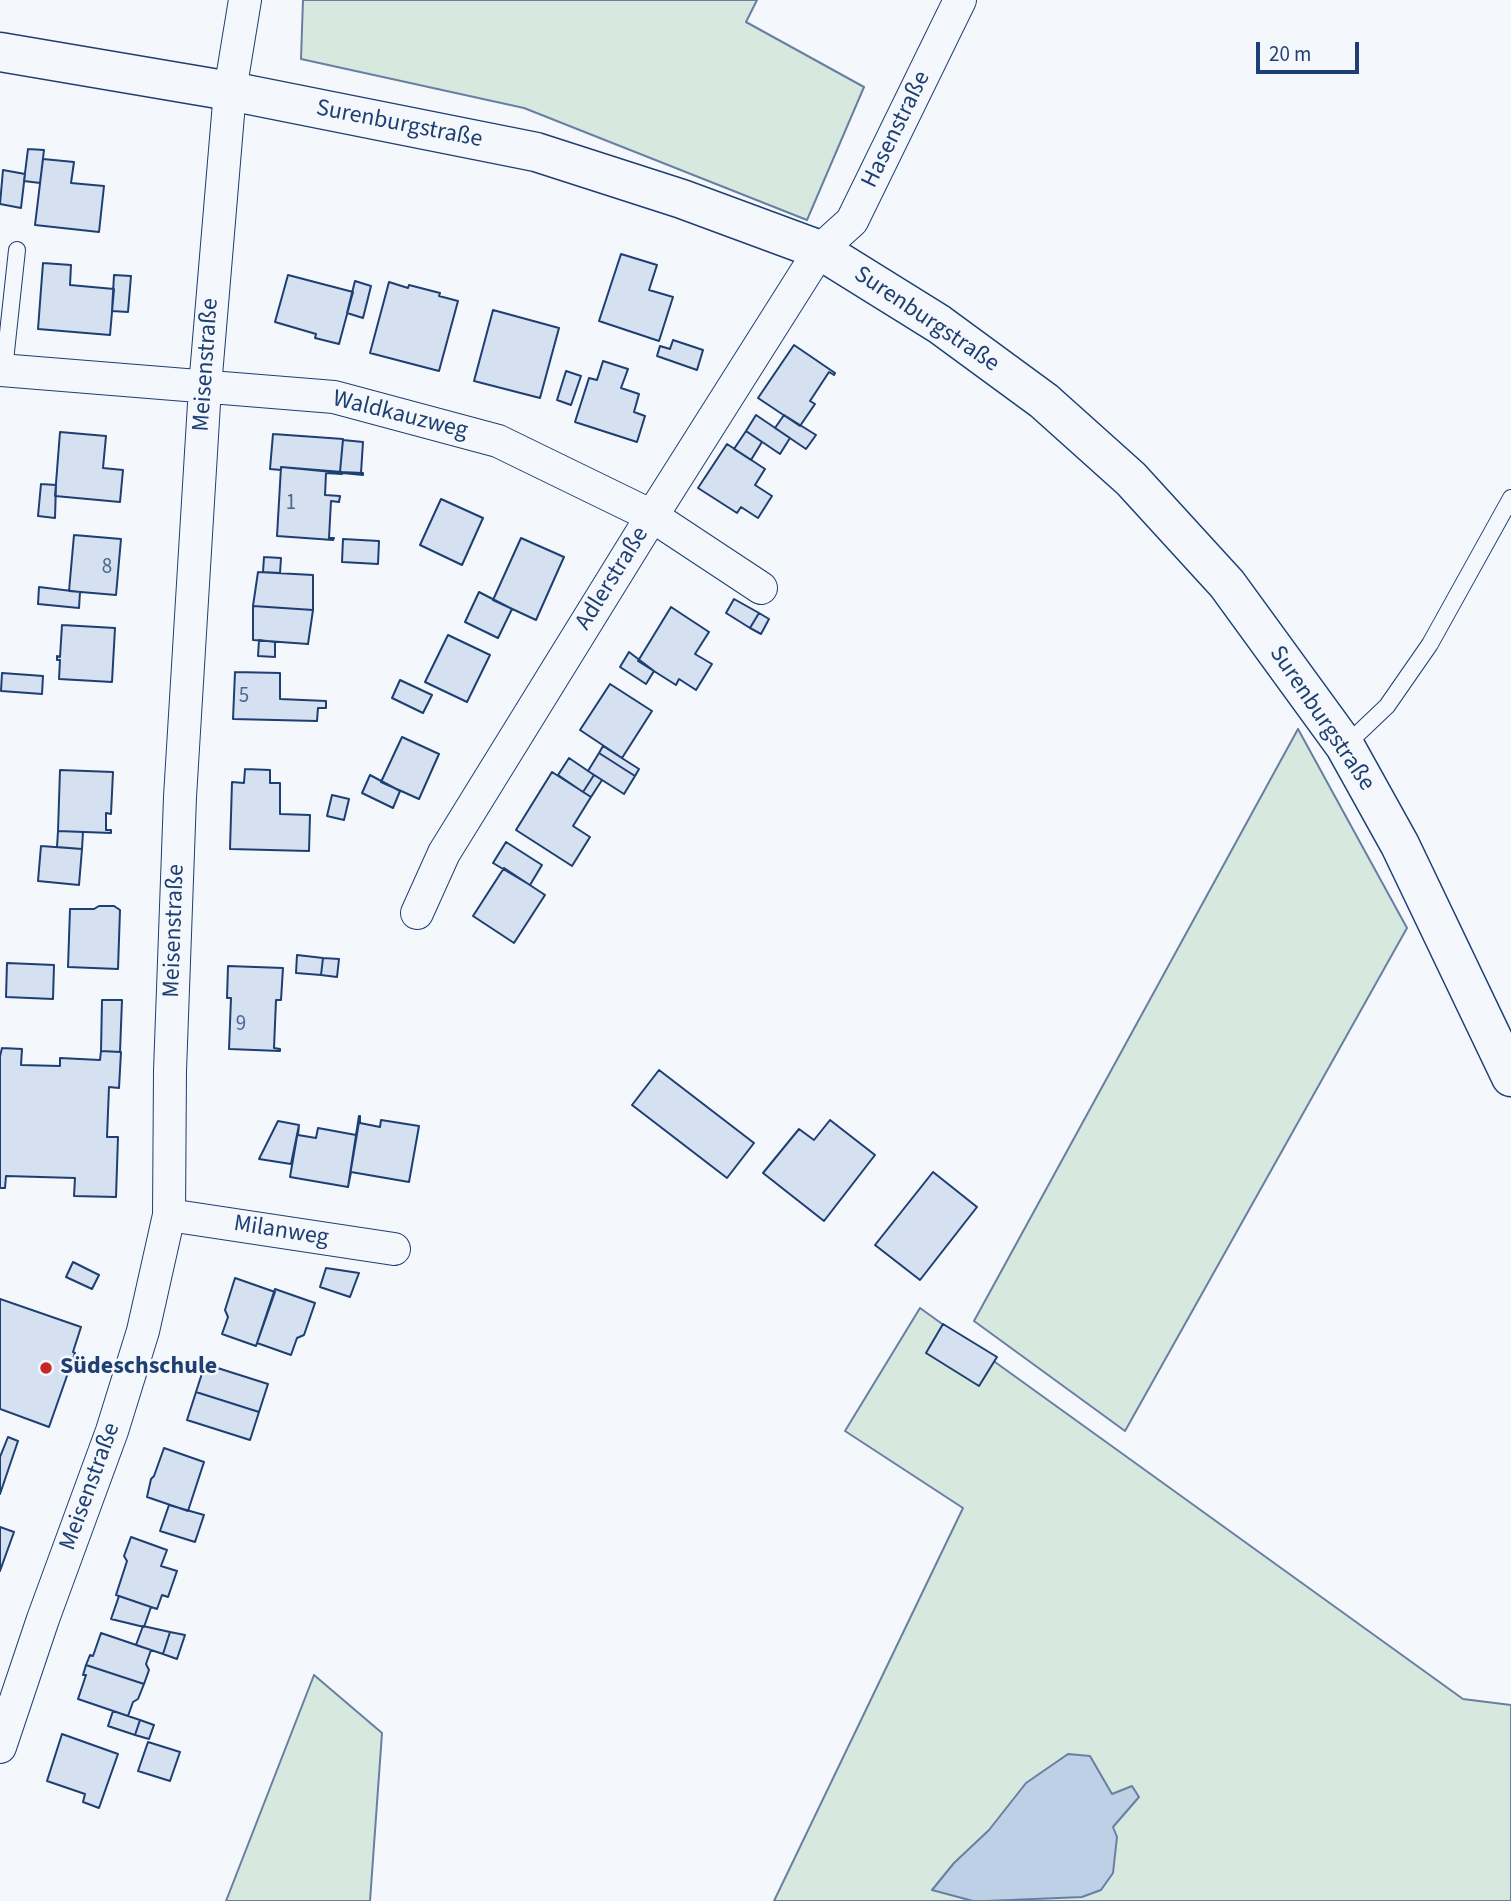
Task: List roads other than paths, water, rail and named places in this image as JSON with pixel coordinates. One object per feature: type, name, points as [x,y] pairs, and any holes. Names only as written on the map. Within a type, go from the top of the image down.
[{"type":"street","name":"Meisenstraße","points":[[0,1747],[43,1619],[112,1431],[143,1331],[169,1215],[170,1057],[180,797],[205,387],[230,91],[245,0]]},
{"type":"street","name":"Hasenstraße","points":[[820,250],[852,221],[960,0]]},
{"type":"street","name":"Surenburgstraße","points":[[0,52],[230,91],[536,152],[682,199],[820,250],[960,339],[1044,401],[1131,479],[1227,584],[1345,746],[1400,845],[1511,1077]]},
{"type":"street","name":"Adlerstraße","points":[[417,913],[444,853],[820,250]]},
{"type":"street","name":"Waldkauzweg","points":[[2,370],[334,397],[498,441],[652,516],[761,588]]},
{"type":"street","name":"Milanweg","points":[[169,1215],[394,1249]]},
{"type":"lane","points":[[2,370],[17,250]]},
{"type":"lane","points":[[1345,746],[1387,706],[1430,644],[1511,498]]},
{"type":"water","points":[[1068,1754],[1090,1756],[1112,1794],[1132,1786],[1139,1797],[1113,1827],[1117,1837],[1113,1873],[1101,1890],[1082,1897],[973,1901],[932,1890],[954,1863],[989,1830],[1026,1783]]},
{"type":"place","name":"Südeschschule","points":[[46,1368]]}]
